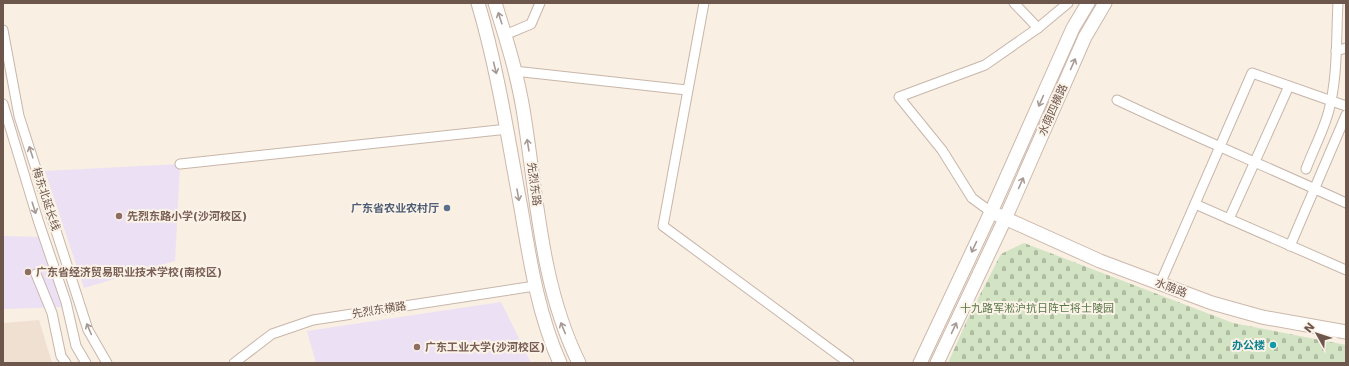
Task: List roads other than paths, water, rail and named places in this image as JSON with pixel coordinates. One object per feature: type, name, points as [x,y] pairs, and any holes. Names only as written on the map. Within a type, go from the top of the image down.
[{"type":"street","name":"先烈东路","points":[[478,3],[491,50],[505,112],[535,286],[546,327],[560,363]]},
{"type":"street","name":"先烈东路","points":[[495,3],[505,35],[522,108],[538,217],[552,290],[560,320],[579,363]]},
{"type":"street","points":[[505,35],[531,24],[540,3]]},
{"type":"street","points":[[704,3],[663,226],[849,363]]},
{"type":"street","points":[[1014,3],[1038,28]]},
{"type":"street","points":[[920,363],[991,212],[972,198],[942,150],[899,97],[985,65],[1038,28],[1068,3]]},
{"type":"street","name":"水荫四横路","points":[[991,212],[1073,28],[1088,3]]},
{"type":"street","name":"水荫四横路","points":[[1005,219],[1085,37],[1105,3]]},
{"type":"street","points":[[1306,169],[1329,112],[1336,51],[1338,3]]},
{"type":"street","name":"梅东北延长线","points":[[3,30],[19,116],[88,330],[107,363]]},
{"type":"street","points":[[1336,51],[1346,48]]},
{"type":"street","points":[[514,71],[687,90]]},
{"type":"street","points":[[1160,284],[1252,73],[1346,106]]},
{"type":"street","points":[[1229,219],[1289,86]]},
{"type":"street","points":[[1116,100],[1220,148],[1346,203]]},
{"type":"street","name":"梅东北延长线","points":[[3,104],[16,151],[66,302],[76,346],[86,363]]},
{"type":"street","points":[[505,112],[522,108]]},
{"type":"street","points":[[1290,246],[1346,115]]},
{"type":"street","points":[[180,164],[508,130]]},
{"type":"street","points":[[1195,204],[1346,270]]},
{"type":"street","name":"水荫路","points":[[991,212],[1160,284],[1212,303],[1262,317],[1346,332]]},
{"type":"street","points":[[937,363],[1005,219]]},
{"type":"street","points":[[44,239],[57,234]]},
{"type":"street","points":[[36,274],[52,314],[64,360]]},
{"type":"street","name":"先烈东横路","points":[[234,363],[272,334],[313,320],[535,286]]},
{"type":"street","points":[[64,360],[76,346]]},
{"type":"place","name":"广东省农业农村厅","points":[[447,208]]},
{"type":"place","name":"先烈东路小学(沙河校区)","points":[[119,216]]},
{"type":"place","name":"广东省经济贸易职业技术学校(南校区)","points":[[28,272]]},
{"type":"place","name":"办公楼","points":[[1273,345]]},
{"type":"place","name":"广东工业大学(沙河校区)","points":[[417,347]]},
{"type":"park label","name":"十九路军淞沪抗日阵亡将士陵园","points":[[1037,308]]}]
